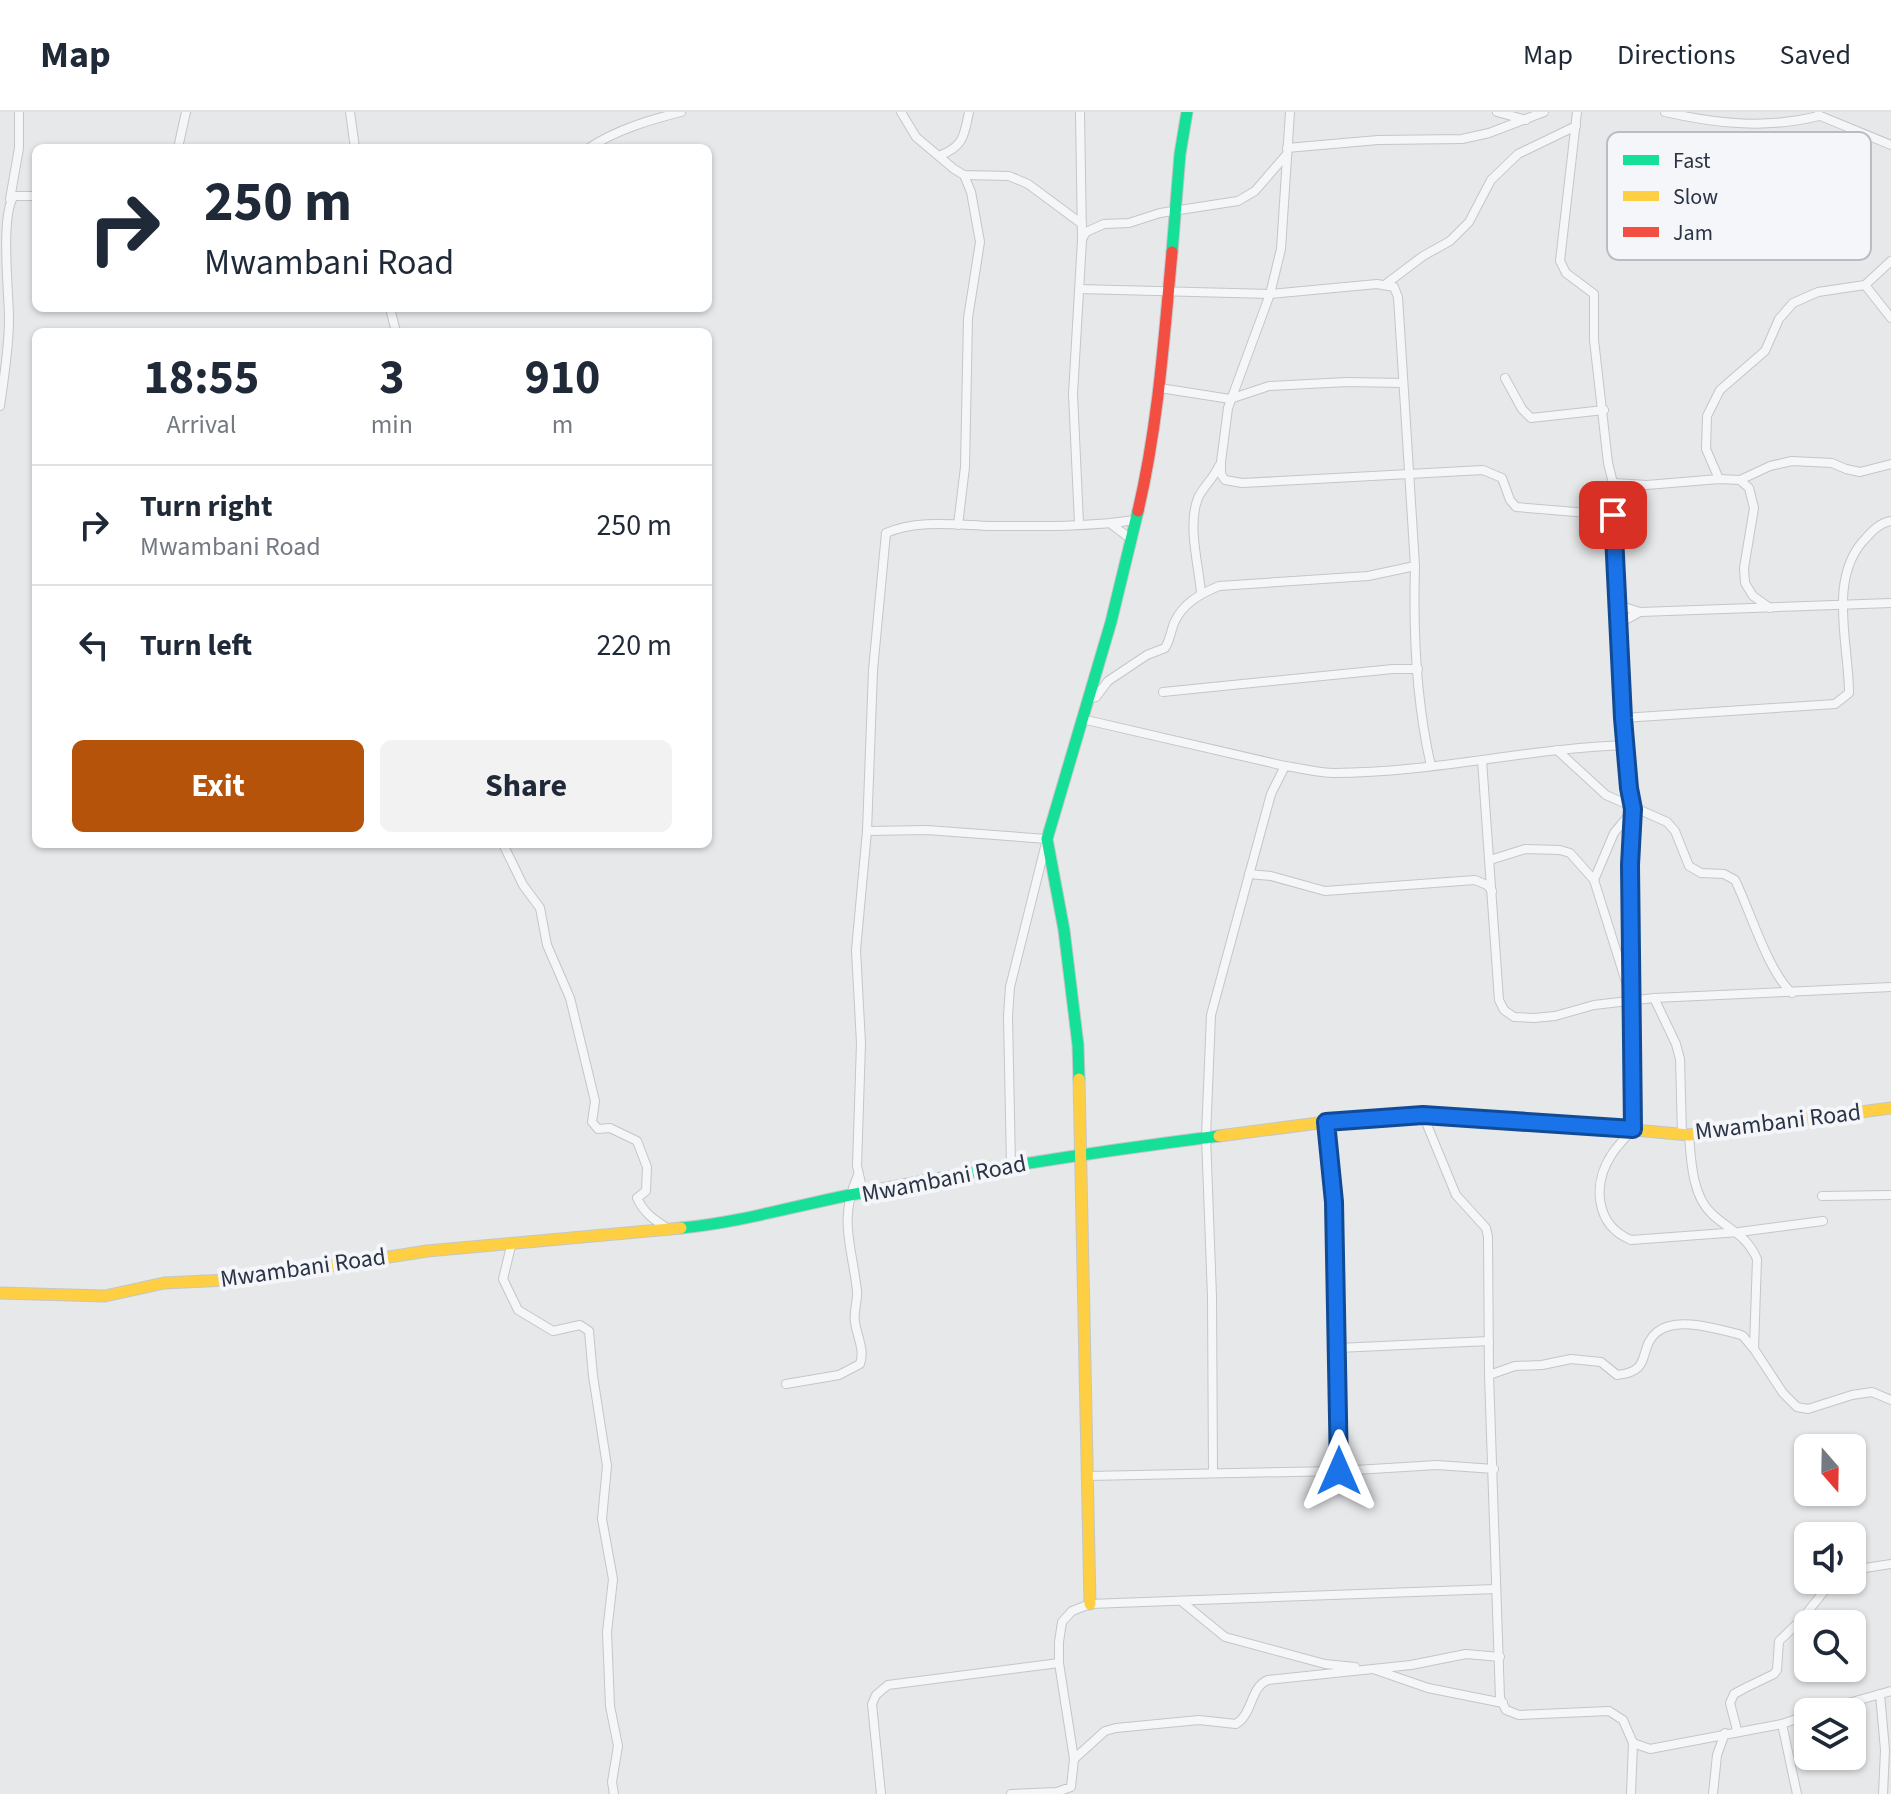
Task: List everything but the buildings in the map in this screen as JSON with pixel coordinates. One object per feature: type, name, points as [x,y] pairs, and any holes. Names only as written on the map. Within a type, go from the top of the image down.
[{"type":"street","points":[[0,406],[9,319],[6,244],[19,148],[19,112]]},
{"type":"street","points":[[179,144],[186,112]]},
{"type":"street","points":[[350,112],[354,144]]},
{"type":"street","points":[[595,144],[653,119],[681,112]]},
{"type":"street","points":[[901,112],[916,137],[964,175],[971,192],[980,242],[968,318],[965,467],[958,525]]},
{"type":"street","points":[[939,156],[955,149],[960,143],[969,112]]},
{"type":"street","points":[[1079,523],[1073,394],[1082,240],[1080,112]]},
{"type":"street","points":[[1011,1166],[1010,987],[1047,839],[1132,540],[1149,464],[1160,388],[1187,112]]},
{"type":"street","points":[[1290,112],[1281,249],[1270,294],[1230,399],[1221,474],[1231,483],[1483,470],[1502,478],[1516,507],[1613,515]]},
{"type":"street","points":[[1497,112],[1526,120]]},
{"type":"street","points":[[1082,240],[1086,232],[1104,224],[1129,223],[1160,213],[1238,201],[1255,191],[1287,151],[1378,140],[1462,139],[1489,133],[1544,112]]},
{"type":"street","points":[[1577,112],[1560,261],[1566,273],[1594,294],[1594,340],[1613,483],[1623,718],[1633,809],[1630,865],[1633,1129],[1611,1155],[1600,1184],[1603,1218],[1617,1234],[1631,1240],[1739,1232],[1823,1221]]},
{"type":"street","points":[[1665,112],[1752,126],[1790,124],[1817,114],[1860,132]]},
{"type":"street","points":[[1386,284],[1423,256],[1450,241],[1469,222],[1491,180],[1518,154],[1576,126]]},
{"type":"street","points":[[1871,137],[1891,145]]},
{"type":"street","points":[[964,175],[1009,176],[1028,184],[1082,224]]},
{"type":"street","points":[[10,200],[19,194],[32,196]]},
{"type":"street","points":[[1719,479],[1706,449],[1707,416],[1720,390],[1765,351],[1779,319],[1793,303],[1818,292],[1865,285],[1891,261]]},
{"type":"street","points":[[1079,289],[1270,294],[1386,284],[1394,287],[1398,297],[1410,473],[1420,719],[1431,766]]},
{"type":"street","points":[[1865,285],[1891,318]]},
{"type":"street","points":[[1505,378],[1522,409],[1531,418],[1604,410]]},
{"type":"street","points":[[1160,388],[1230,399],[1269,386],[1403,383]]},
{"type":"street","points":[[1613,483],[1647,485],[1740,480],[1770,466],[1792,461],[1832,463],[1860,472],[1891,464]]},
{"type":"street","points":[[1201,593],[1194,554],[1196,503],[1213,480],[1221,462]]},
{"type":"street","points":[[1740,480],[1749,488],[1754,508],[1744,568],[1745,583],[1753,596],[1771,609]]},
{"type":"street","points":[[863,1192],[859,1174],[861,1043],[856,950],[867,831],[873,670],[886,533],[910,525],[1110,523],[1135,520]]},
{"type":"street","points":[[1623,718],[1835,704],[1843,700],[1849,693],[1843,605],[1848,568],[1860,544],[1875,528],[1891,521]]},
{"type":"street","points":[[1110,523],[1132,540]]},
{"type":"street","points":[[1089,699],[1096,697],[1108,681],[1147,655],[1165,648],[1174,622],[1201,593],[1219,586],[1368,576],[1415,566]]},
{"type":"street","points":[[1618,605],[1640,612],[1891,603]]},
{"type":"street","points":[[1618,624],[1640,612]]},
{"type":"street","points":[[1163,692],[1418,669]]},
{"type":"street","points":[[1082,719],[1285,766],[1332,773],[1627,745]]},
{"type":"street","points":[[1557,750],[1606,795],[1667,822],[1675,831],[1689,866],[1694,870],[1707,875],[1724,874],[1735,880],[1773,968],[1792,993]]},
{"type":"street","points":[[1482,760],[1499,1000],[1504,1010],[1514,1017],[1555,1016],[1594,1005],[1654,998],[1891,987]]},
{"type":"street","points":[[1213,1473],[1212,1297],[1206,1136],[1211,1015],[1271,794],[1285,766]]},
{"type":"street","points":[[1594,880],[1614,833],[1633,809]]},
{"type":"street","points":[[867,831],[927,830],[1047,839]]},
{"type":"street","points":[[1047,839],[1064,930],[1078,1045],[1090,1604]]},
{"type":"street","points":[[505,848],[523,885],[540,908],[547,945],[570,998],[595,1101],[592,1122],[598,1129],[610,1128],[637,1141],[648,1177],[646,1191],[637,1198],[642,1209],[667,1228]]},
{"type":"street","points":[[1490,860],[1525,849],[1570,853],[1594,880],[1632,1001]]},
{"type":"street","points":[[1249,874],[1271,876],[1325,891],[1475,880],[1487,885],[1493,892]]},
{"type":"street","points":[[1654,998],[1680,1059],[1691,1165],[1704,1205],[1739,1232],[1753,1249],[1758,1266],[1754,1349]]},
{"type":"street","name":"Mwambani Road","points":[[0,1293],[105,1296],[164,1283],[249,1279],[427,1251],[723,1224],[863,1192],[1078,1154],[1326,1122],[1423,1115],[1686,1134],[1891,1108]]},
{"type":"street","points":[[1423,1115],[1456,1195],[1486,1228],[1500,1698],[1506,1710],[1519,1715],[1609,1711],[1623,1720],[1633,1743],[1631,1794]]},
{"type":"street","points":[[1326,1122],[1334,1202],[1339,1471]]},
{"type":"street","points":[[786,1384],[839,1375],[860,1364],[863,1355],[854,1317],[858,1294],[846,1212],[859,1174]]},
{"type":"street","points":[[1822,1196],[1891,1195]]},
{"type":"street","points":[[513,1241],[503,1279],[518,1310],[553,1331],[580,1325],[589,1331],[607,1466],[602,1519],[613,1579],[607,1632],[610,1706],[618,1746],[612,1782],[614,1794]]},
{"type":"street","points":[[1489,1375],[1515,1366],[1571,1359],[1601,1362],[1617,1375],[1628,1374],[1642,1364],[1658,1330],[1686,1324],[1743,1336],[1783,1393],[1797,1407],[1808,1409],[1872,1392],[1891,1400]]},
{"type":"street","points":[[1338,1348],[1489,1341]]},
{"type":"street","points":[[1088,1476],[1339,1471],[1437,1465],[1494,1469]]},
{"type":"street","points":[[1866,1568],[1891,1564]]},
{"type":"street","points":[[1011,1794],[1072,1791],[1074,1759],[1059,1663],[1062,1622],[1072,1611],[1090,1604],[1496,1589]]},
{"type":"street","points":[[1737,1730],[1730,1703],[1734,1694],[1774,1674],[1779,1641],[1822,1594]]},
{"type":"street","points":[[1181,1601],[1217,1634],[1225,1637],[1325,1664],[1372,1669],[1428,1688],[1503,1703]]},
{"type":"street","points":[[1074,1759],[1105,1731],[1116,1728],[1199,1720],[1236,1724],[1245,1716],[1263,1681],[1372,1669],[1466,1654],[1500,1657]]},
{"type":"street","points":[[881,1794],[872,1704],[876,1695],[888,1685],[1059,1663]]},
{"type":"street","points":[[1866,1698],[1891,1691]]},
{"type":"street","points":[[1880,1694],[1885,1750],[1883,1794]]},
{"type":"street","points":[[1633,1743],[1650,1749],[1794,1720]]},
{"type":"street","points":[[1782,1724],[1797,1794]]},
{"type":"street","points":[[1713,1794],[1717,1755],[1725,1733]]},
{"type":"traffic: fast","points":[[1172,252],[1180,154],[1187,112]]},
{"type":"traffic: fast","points":[[1079,1079],[1078,1045],[1064,930],[1047,839],[1111,622],[1138,511]]},
{"type":"traffic: fast","points":[[681,1228],[954,1176],[1219,1136]]},
{"type":"traffic: slow","points":[[1079,1079],[1090,1604]]},
{"type":"traffic: slow","points":[[1219,1136],[1326,1122],[1423,1115],[1689,1135],[1891,1108]]},
{"type":"traffic: slow","points":[[0,1293],[105,1296],[164,1283],[249,1279],[427,1251],[681,1228]]},
{"type":"traffic: jam","points":[[1138,511],[1155,415],[1172,252]]},
{"type":"route","points":[[1339,1471],[1334,1202],[1326,1122],[1423,1115],[1633,1129],[1630,865],[1633,809],[1623,718],[1613,515]]}]
